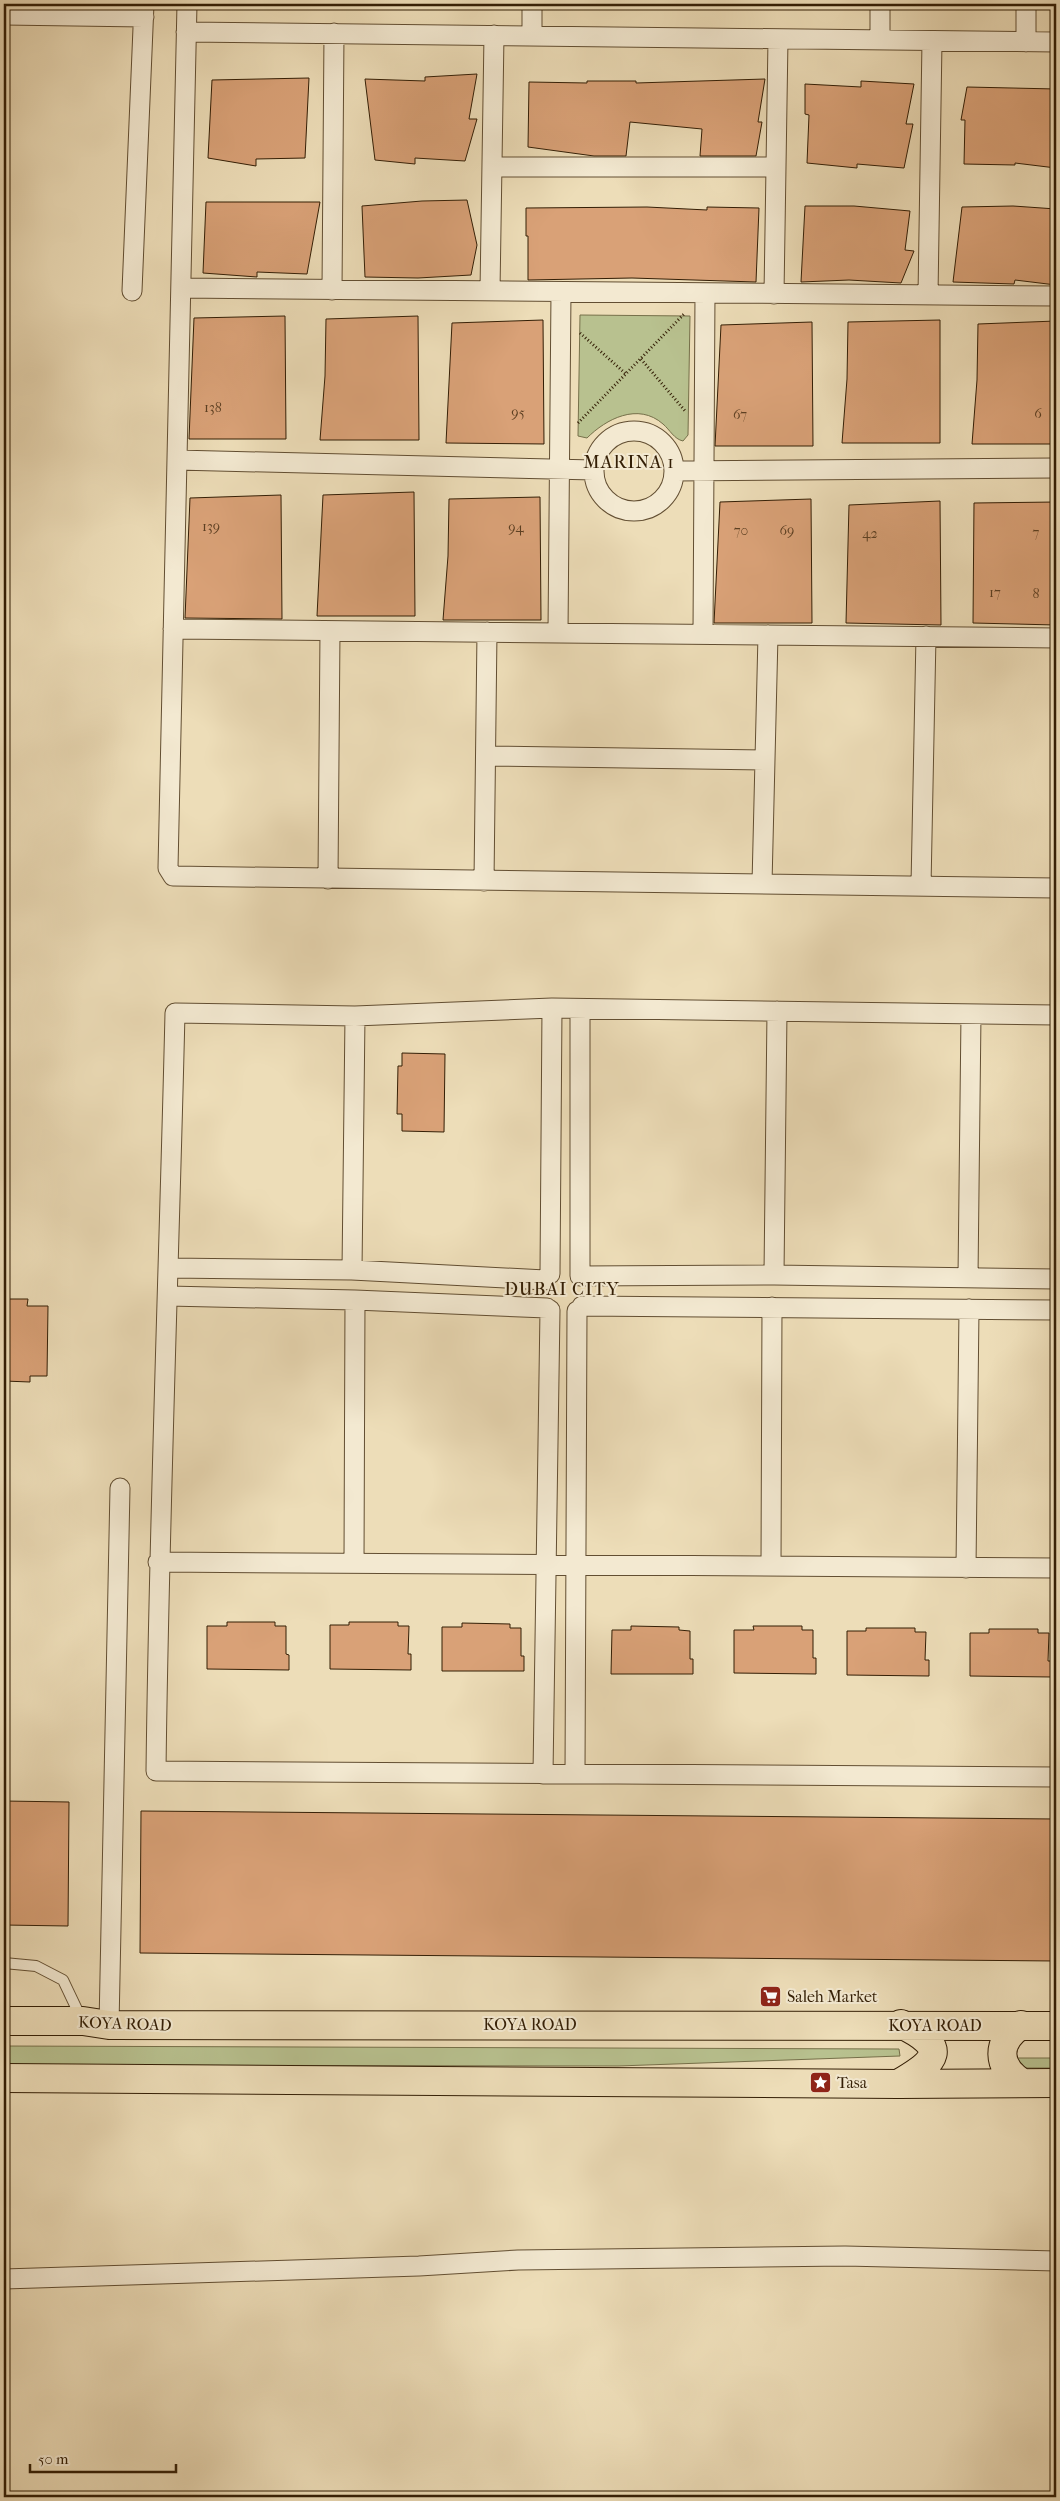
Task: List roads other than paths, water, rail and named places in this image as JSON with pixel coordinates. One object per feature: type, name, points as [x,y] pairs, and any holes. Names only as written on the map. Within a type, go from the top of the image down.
[{"type":"highway","name":"KOYA ROAD","points":[[4,2021],[96,2023],[901,2024],[1056,2026]]},
{"type":"highway","points":[[898,2084],[927,2067],[932,2057],[932,2047],[926,2038],[901,2024]]},
{"type":"highway","points":[[1021,2025],[1011,2032],[1004,2042],[1002,2054],[1004,2066],[1012,2076],[1022,2083]]},
{"type":"highway","points":[[4,2078],[898,2084],[1056,2083]]},
{"type":"street","points":[[187,4],[169,872],[175,877],[1056,888]]},
{"type":"street","points":[[532,4],[532,36]]},
{"type":"street","points":[[880,4],[880,40]]},
{"type":"street","points":[[1026,4],[1026,42]]},
{"type":"street","points":[[4,15],[144,10],[132,292]]},
{"type":"street","points":[[186,32],[1056,42]]},
{"type":"street","points":[[332,290],[334,33]]},
{"type":"street","points":[[490,291],[494,35]]},
{"type":"street","points":[[774,294],[778,39]]},
{"type":"street","points":[[928,295],[932,41]]},
{"type":"street","points":[[492,167],[776,168]]},
{"type":"street","points":[[181,288],[1056,296]]},
{"type":"street","points":[[558,633],[561,292]]},
{"type":"street","points":[[703,634],[705,293]]},
{"type":"street","points":[[630,431],[643,432],[656,437],[666,446],[672,458],[674,470],[673,483],[667,495],[658,504],[646,510],[620,509],[609,503],[600,493],[595,481],[594,470],[597,454],[605,443],[616,435],[630,431]]},
{"type":"street","points":[[177,460],[594,470]]},
{"type":"street","points":[[674,470],[1056,468]]},
{"type":"street","points":[[173,629],[1056,638]]},
{"type":"street","points":[[328,879],[330,631]]},
{"type":"street","points":[[484,881],[486,632]]},
{"type":"street","points":[[762,884],[768,635]]},
{"type":"street","points":[[921,886],[926,636]]},
{"type":"street","points":[[486,756],[765,760]]},
{"type":"street","points":[[543,1774],[548,1309],[541,1291],[547,1277],[552,1008]]},
{"type":"street","points":[[575,1774],[575,1565],[580,1308],[587,1294],[586,1287],[580,1276],[580,1008]]},
{"type":"street","points":[[1056,1015],[580,1008],[355,1016],[175,1013],[169,1268],[158,1562],[156,1771],[1056,1777]]},
{"type":"street","points":[[774,1275],[777,1011]]},
{"type":"street","points":[[968,1278],[970,1014]]},
{"type":"street","points":[[352,1270],[355,1016]]},
{"type":"street","points":[[169,1268],[352,1270],[547,1277],[556,1271],[569,1270],[580,1276],[774,1275],[1056,1279]]},
{"type":"street","points":[[906,1277],[907,1307]]},
{"type":"street","points":[[168,1296],[355,1300],[548,1309],[563,1315],[580,1308],[907,1307],[1056,1310]]},
{"type":"street","points":[[354,1563],[355,1300]]},
{"type":"street","points":[[771,1566],[772,1307]]},
{"type":"street","points":[[966,1568],[969,1309]]},
{"type":"street","points":[[96,2023],[120,1488]]},
{"type":"street","points":[[158,1562],[1056,1568]]},
{"type":"street","points":[[4,2279],[420,2266],[518,2260],[845,2256],[1056,2262]]},
{"type":"lane","points":[[4,1963],[36,1966],[63,1980],[96,2023]]},
{"type":"place","name":"Saleh Market","points":[[771,1996]]},
{"type":"place","name":"Tasa","points":[[821,2082]]},
{"type":"district","name":"MARINA 1","points":[[629,462]]},
{"type":"district","name":"DUBAI CITY","points":[[562,1289]]}]
